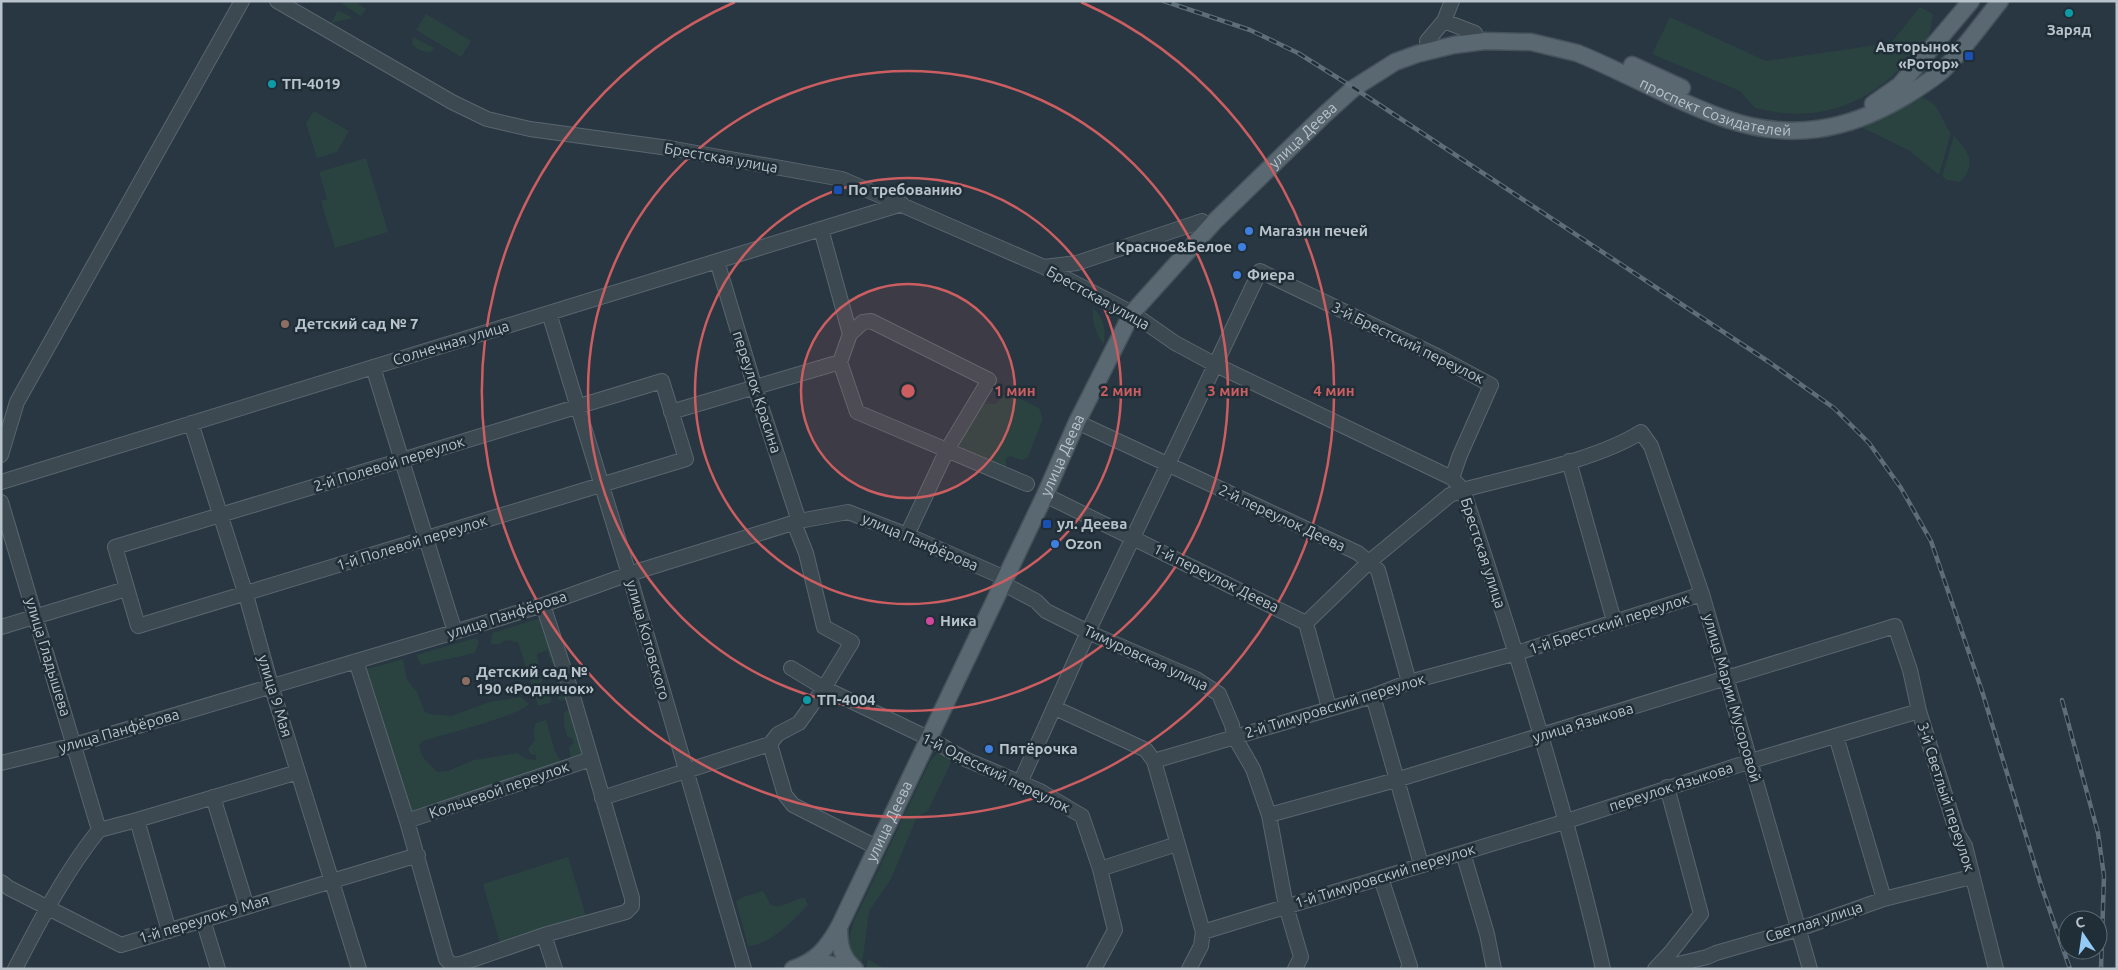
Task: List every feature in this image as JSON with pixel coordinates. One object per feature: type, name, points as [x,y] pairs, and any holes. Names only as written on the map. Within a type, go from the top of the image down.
[{"type":"main road","name":"проспект Созидателей","points":[[1395,62],[1417,54],[1471,42],[1531,42],[1577,53],[1726,119],[1778,130],[1823,129],[1844,125],[1879,112],[1924,85],[1943,70],[2000,1]]},
{"type":"main road","points":[[1970,2],[1969,14],[1974,19],[1987,17]]},
{"type":"main road","points":[[1132,313],[1144,286],[1202,221],[1322,104],[1350,79],[1385,56],[1414,44],[1476,33],[1524,30],[1560,37],[1607,54],[1749,117],[1806,121],[1837,117],[1859,110],[1879,100],[1900,85],[1970,2]]},
{"type":"main road","name":"улица Деева","points":[[797,967],[827,948],[839,927],[1045,495],[1077,422],[1132,313],[1209,227],[1324,115],[1354,88],[1395,62]]},
{"type":"main road","points":[[839,927],[839,942],[842,954],[855,969]]},
{"type":"main road","points":[[797,967],[824,964],[849,969]]},
{"type":"street","points":[[1,455],[16,402],[242,1]]},
{"type":"street","name":"Брестская улица","points":[[277,1],[452,102],[487,119],[530,129],[669,148],[842,179],[1044,267],[1132,313],[1216,365],[1452,478],[1462,490],[1517,654],[1567,821],[1603,969]]},
{"type":"street","points":[[1427,41],[1444,21],[1452,1]]},
{"type":"street","points":[[1444,21],[1476,33]]},
{"type":"street","name":"Солнечная улица","points":[[1,482],[902,204]]},
{"type":"street","points":[[1044,267],[1077,263],[1202,221]]},
{"type":"street","points":[[821,229],[850,334]]},
{"type":"street","name":"переулок Красина","points":[[717,261],[806,553],[824,627],[852,642],[824,688],[799,723],[778,734],[770,744]]},
{"type":"street","name":"3-й Брестский переулок","points":[[1216,365],[1260,271],[1437,356],[1491,385],[1460,455],[1452,478]]},
{"type":"street","name":"улица Котовского","points":[[549,313],[629,574],[744,969]]},
{"type":"street","points":[[907,535],[947,450],[989,380],[871,321],[863,322],[850,334],[840,362],[857,412],[947,450],[1027,484]]},
{"type":"street","points":[[671,412],[840,362]]},
{"type":"street","points":[[1020,783],[1088,632],[1216,365]]},
{"type":"street","points":[[373,367],[455,632]]},
{"type":"street","name":"2-й Полевой переулок","points":[[126,589],[115,547],[662,381],[671,412]]},
{"type":"street","name":"1-й Полевой переулок","points":[[126,589],[138,626],[686,459],[671,412]]},
{"type":"street","name":"2-й переулок Деева","points":[[1077,422],[1358,553],[1378,570],[1409,682]]},
{"type":"street","name":"улица 9 Мая","points":[[191,423],[246,594],[271,685],[359,969]]},
{"type":"street","name":"улица Марии Мусоровой","points":[[1569,461],[1624,443],[1641,432],[1651,446],[1702,594],[1810,969]]},
{"type":"street","points":[[1329,708],[1306,623],[1369,562],[1450,495],[1462,490],[1569,461],[1614,621]]},
{"type":"street","name":"1-й переулок Деева","points":[[1045,495],[1306,623]]},
{"type":"street","name":"улица Гладышева","points":[[1,502],[99,830]]},
{"type":"street","name":"улица Панфёрова","points":[[1,763],[74,744],[455,632],[543,605],[629,574],[796,522],[848,512],[907,535],[1003,580]]},
{"type":"street","name":"Тимуровская улица","points":[[1003,580],[1036,601],[1046,611],[1088,632],[1196,679],[1219,694],[1232,725],[1234,736],[1253,769],[1269,815],[1286,906],[1301,957],[1295,969]]},
{"type":"street","points":[[1,627],[126,589]]},
{"type":"street","name":"1-й Брестский переулок","points":[[1517,654],[1702,594]]},
{"type":"street","points":[[356,661],[418,855],[446,959],[452,965],[544,935],[626,912],[632,906],[632,898],[591,759],[543,605]]},
{"type":"street","name":"улица Языкова","points":[[1269,815],[1396,780],[1895,626]]},
{"type":"street","name":"3-й Светлый переулок","points":[[1895,626],[1910,670],[1918,711],[1957,834],[1965,846],[1993,968]]},
{"type":"street","name":"2-й Тимуровский переулок","points":[[1154,761],[1373,696],[1409,682],[1517,654]]},
{"type":"street","name":"1-й Одесский переулок","points":[[791,668],[824,688],[928,738],[964,759],[1040,791],[1082,816],[1100,869],[1115,930],[1094,969]]},
{"type":"street","points":[[1373,696],[1421,864]]},
{"type":"street","points":[[1055,708],[1146,750],[1154,761],[1203,932],[1201,946],[1189,969]]},
{"type":"street","name":"переулок Языкова","points":[[1567,821],[1751,761],[1918,711]]},
{"type":"street","points":[[1836,736],[1884,899]]},
{"type":"street","points":[[602,798],[770,744],[785,795],[793,805],[876,847]]},
{"type":"street","name":"Кольцевой переулок","points":[[407,821],[591,759]]},
{"type":"street","points":[[15,969],[47,908],[83,849],[99,830],[298,772]]},
{"type":"street","points":[[1656,969],[1701,914],[1667,788]]},
{"type":"street","points":[[213,797],[247,907]]},
{"type":"street","points":[[137,820],[169,931]]},
{"type":"street","name":"1-й Тимуровский переулок","points":[[1203,932],[1567,821]]},
{"type":"street","points":[[1100,869],[1177,844]]},
{"type":"street","points":[[1463,853],[1487,934],[1494,969]]},
{"type":"street","name":"1-й переулок 9 Мая","points":[[1,882],[47,908],[121,945],[418,855]]},
{"type":"street","name":"Светлая улица","points":[[1656,969],[1707,957],[1799,929],[1884,899],[1971,877]]},
{"type":"street","points":[[1381,878],[1410,966],[1408,969]]},
{"type":"street","points":[[204,920],[218,969]]},
{"type":"street","points":[[544,935],[555,969]]},
{"type":"green space","points":[[344,1],[354,1],[366,9],[361,16],[342,4]]},
{"type":"green space","points":[[1920,7],[1933,14],[1929,37],[1920,50],[1888,80],[1871,92],[1836,108],[1817,112],[1797,114],[1755,108],[1740,91],[1652,54],[1670,17],[1766,61],[1891,43]]},
{"type":"green space","points":[[338,10],[353,18],[331,23]]},
{"type":"green space","points":[[426,14],[471,41],[461,57],[416,30]]},
{"type":"green space","points":[[413,37],[434,48],[431,52],[418,49],[412,44]]},
{"type":"green space","points":[[1920,97],[1931,102],[1936,107],[1951,133],[1939,175],[1910,151],[1861,127]]},
{"type":"green space","points":[[314,111],[349,131],[337,152],[317,158],[306,123]]},
{"type":"green space","points":[[1954,136],[1964,147],[1970,164],[1960,182],[1947,180],[1942,176]]},
{"type":"green space","points":[[366,158],[388,232],[335,248],[321,201],[327,199],[319,172]]},
{"type":"green space","points":[[1093,308],[1100,316],[1103,324],[1104,344],[1095,327]]},
{"type":"green space","points":[[1008,393],[1039,408],[1043,419],[1028,457],[1022,460],[1010,456],[1006,458],[1006,466],[1002,468],[969,454],[963,450],[956,438],[980,403],[995,404]]},
{"type":"green space","points":[[544,617],[570,698],[561,701],[558,699],[556,673],[547,650],[537,654],[543,687],[552,699],[550,703],[538,706],[518,642],[506,640],[499,644],[491,644],[492,633]]},
{"type":"green space","points":[[476,638],[479,642],[475,653],[421,665],[416,655]]},
{"type":"green space","points":[[403,659],[407,680],[417,692],[425,712],[430,714],[452,716],[489,702],[521,697],[529,704],[511,714],[423,741],[419,746],[422,756],[437,772],[448,771],[474,760],[517,753],[526,759],[536,760],[536,755],[530,754],[528,749],[535,740],[534,729],[536,723],[546,720],[555,751],[563,765],[411,814],[364,670]]},
{"type":"green space","points":[[573,708],[590,757],[571,763],[569,747],[574,743],[573,739],[567,736],[564,725],[564,712]]},
{"type":"green space","points":[[941,750],[954,756],[928,811],[917,817],[891,879],[869,911],[863,957],[860,966],[852,955],[849,945],[854,921],[930,761]]},
{"type":"green space","points":[[568,857],[588,922],[501,947],[483,884]]},
{"type":"green space","points":[[763,891],[771,905],[781,906],[805,898],[808,905],[773,937],[756,945],[748,946],[736,901]]},
{"type":"green space","points":[[868,959],[885,969],[866,969]]},
{"type":"railway","points":[[1164,1],[1250,30],[1298,53],[1354,88],[1769,362],[1834,408],[1869,443],[1901,488],[1931,541],[1982,691],[2041,885],[2070,969]]},
{"type":"railway","points":[[2062,700],[2098,833],[2104,876],[2101,969]]},
{"type":"place","name":"Заряд","points":[[2069,13]]},
{"type":"place","name":"Авторынок «Ротор»","points":[[1969,56]]},
{"type":"place","name":"ТП-4019","points":[[272,84]]},
{"type":"place","name":"По требованию","points":[[838,190]]},
{"type":"place","name":"Магазин печей","points":[[1249,231]]},
{"type":"place","name":"Красное&Белое","points":[[1242,247]]},
{"type":"place","name":"Фиера","points":[[1237,275]]},
{"type":"place","name":"Детский сад № 7","points":[[285,324]]},
{"type":"place","name":"ул. Деева","points":[[1047,524]]},
{"type":"place","name":"Ozon","points":[[1055,544]]},
{"type":"place","name":"Ника","points":[[930,621]]},
{"type":"place","name":"Детский сад № 190 «Родничок»","points":[[466,681]]},
{"type":"place","name":"ТП-4004","points":[[807,700]]},
{"type":"place","name":"Пятёрочка","points":[[989,749]]}]
